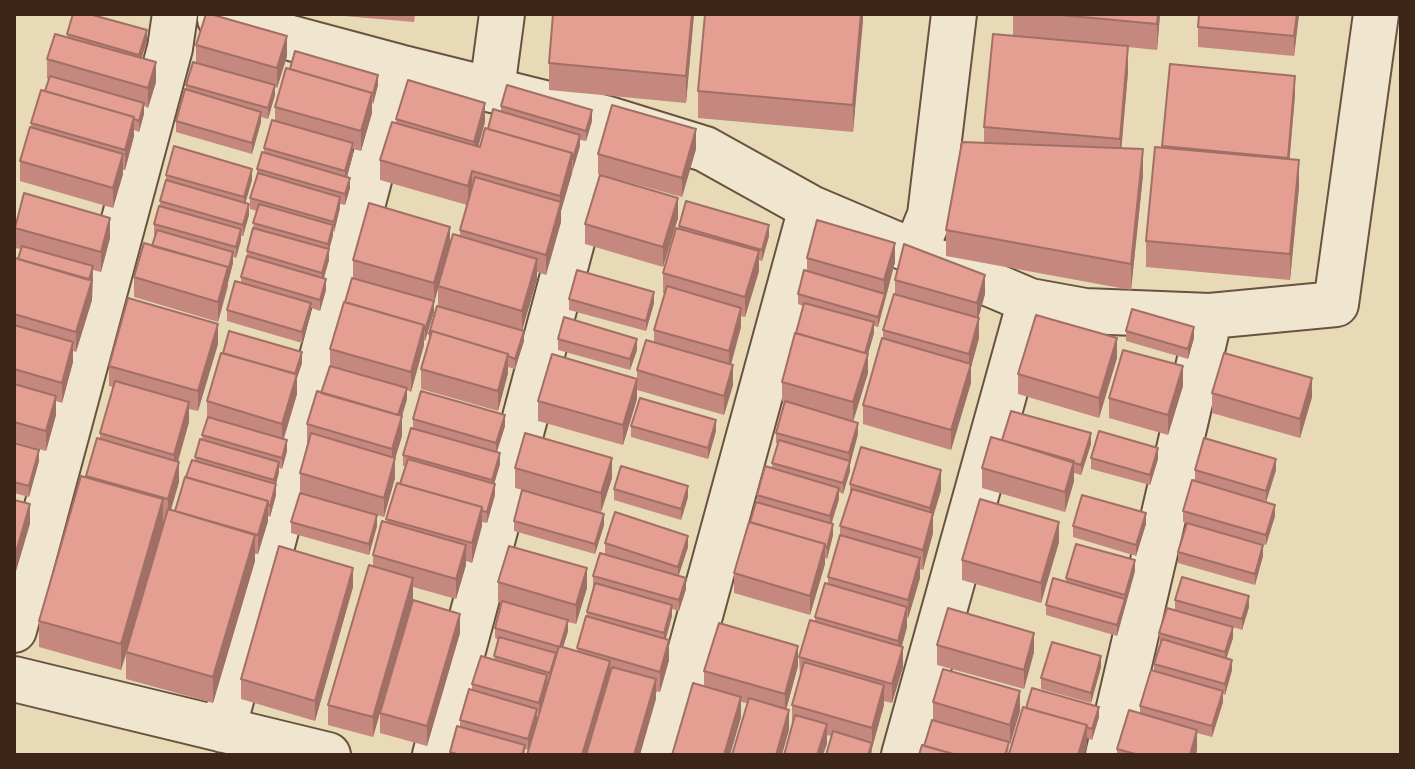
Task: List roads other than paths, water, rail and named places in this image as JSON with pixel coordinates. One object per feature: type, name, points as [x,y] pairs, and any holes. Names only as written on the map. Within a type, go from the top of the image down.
[{"type":"street","points":[[14,630],[170,48],[175,14],[228,20],[399,67],[605,118],[705,149],[811,208],[1030,301],[1085,311],[1210,316],[1336,304],[1376,14]]},
{"type":"street","points":[[492,89],[502,14]]},
{"type":"street","points":[[914,254],[930,215],[954,14]]},
{"type":"street","points":[[223,730],[399,67]]},
{"type":"street","points":[[435,755],[605,118]]},
{"type":"street","points":[[662,755],[811,208]]},
{"type":"street","points":[[904,755],[1030,301]]},
{"type":"street","points":[[1108,755],[1210,316]]},
{"type":"street","points":[[14,679],[328,755]]}]
